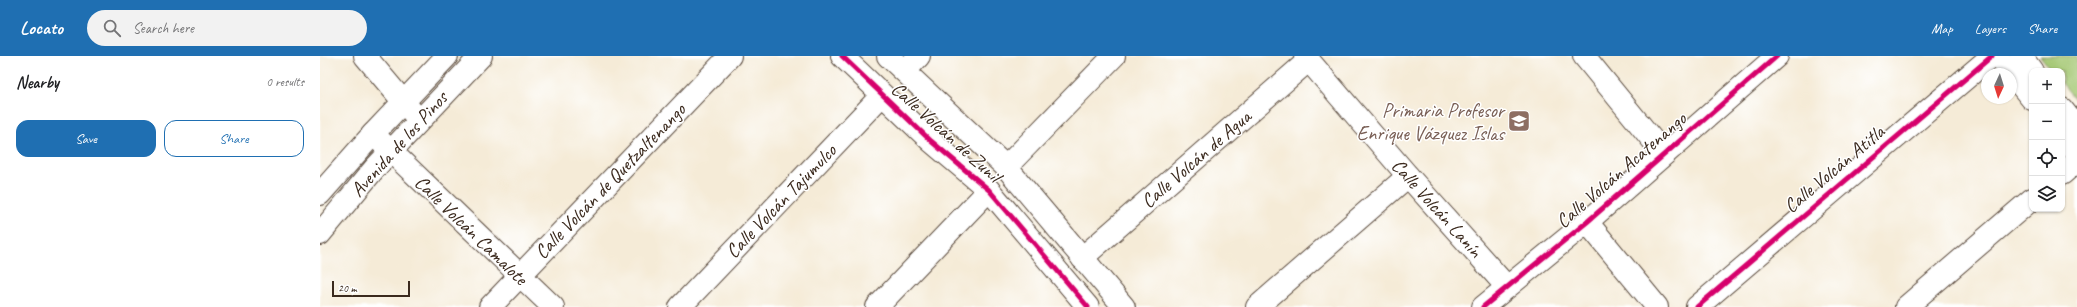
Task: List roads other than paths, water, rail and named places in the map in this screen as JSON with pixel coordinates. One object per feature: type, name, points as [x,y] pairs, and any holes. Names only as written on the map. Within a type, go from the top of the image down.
[{"type":"street","points":[[365,56],[419,121]]},
{"type":"street","name":"Avenida de los Pinos","points":[[320,194],[373,134],[447,56]]},
{"type":"street","name":"Avenida de los Pinos","points":[[320,234],[390,152],[481,56]]},
{"type":"street","name":"Calle Volcán de Quetzaltenango","points":[[490,307],[730,56]]},
{"type":"street","name":"Calle Volcán de Zunil","points":[[842,56],[931,141],[989,190],[1088,307]]},
{"type":"street","name":"Calle Volcán de Zunil","points":[[888,56],[912,64],[952,116],[1006,167],[1124,307]]},
{"type":"street","points":[[1006,167],[1114,56]]},
{"type":"street","points":[[1584,56],[1664,154]]},
{"type":"street","name":"Calle Volcán Acatenango","points":[[1483,307],[1587,222],[1777,56]]},
{"type":"street","name":"Calle Volcán Atitla","points":[[1697,307],[1992,56]]},
{"type":"street","points":[[1997,56],[2029,95]]},
{"type":"street","points":[[2020,56],[2030,68]]},
{"type":"street","name":"Calle Volcán Lanín","points":[[1307,58],[1408,176],[1507,287]]},
{"type":"street","name":"Calle Volcán de Agua","points":[[1082,258],[1307,58]]},
{"type":"street","name":"Calle Volcán Tajumulco","points":[[680,307],[882,95]]},
{"type":"street","points":[[2065,113],[2077,128]]},
{"type":"street","name":"Calle Volcán de Zunil","points":[[931,141],[952,116]]},
{"type":"street","name":"Calle Volcán Camalote","points":[[373,134],[553,307]]},
{"type":"street","points":[[2065,140],[2077,154]]},
{"type":"street","points":[[2065,171],[2077,161]]},
{"type":"street","points":[[1257,307],[1408,176]]},
{"type":"street","points":[[877,307],[989,190]]},
{"type":"street","points":[[1906,307],[2029,202]]},
{"type":"street","points":[[1587,222],[1657,307]]},
{"type":"place","name":"Primaria Profesor Enrique Vázquez Islas","points":[[1519,121]]}]
